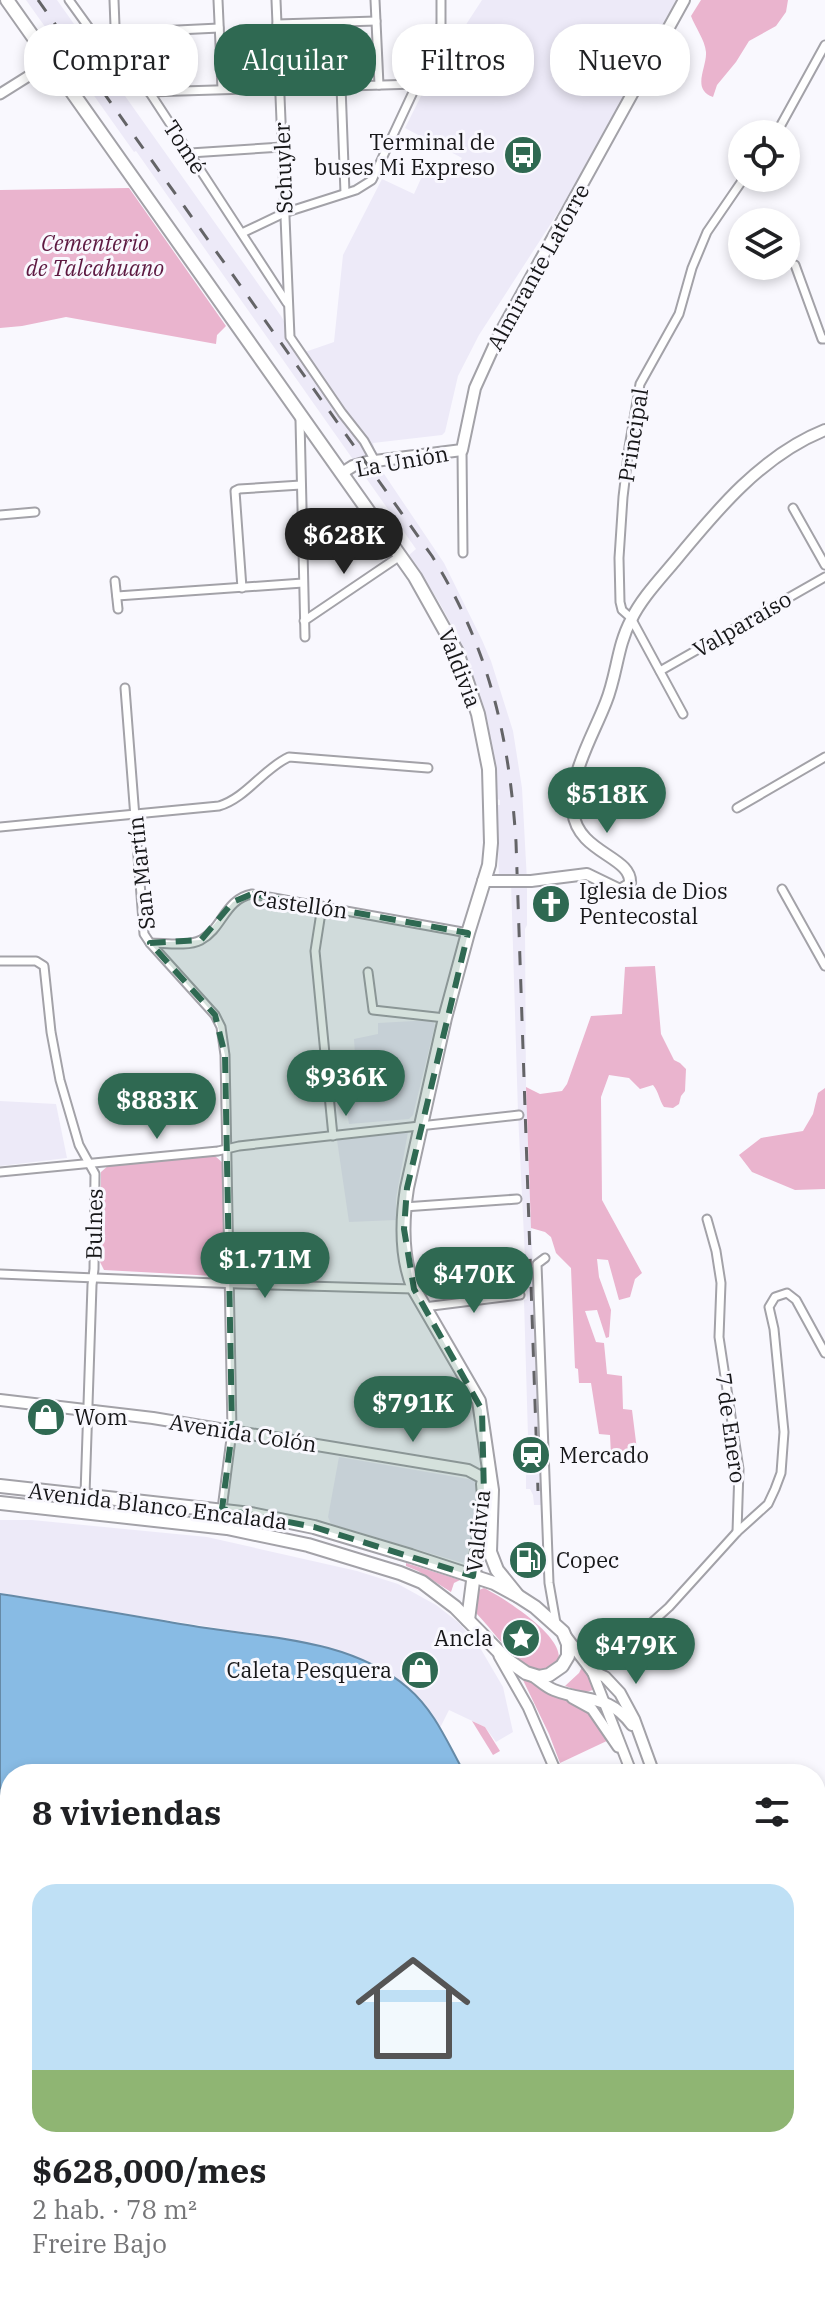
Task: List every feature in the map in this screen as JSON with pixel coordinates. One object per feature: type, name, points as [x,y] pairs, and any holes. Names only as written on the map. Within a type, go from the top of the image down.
[{"type":"main road","name":"Valdivia","points":[[7,0],[24,24]]},
{"type":"main road","name":"Almirante Latorre","points":[[462,450],[475,388],[499,335],[684,0]]},
{"type":"main road","name":"Valdivia","points":[[75,96],[426,593],[449,636],[478,714],[490,789],[491,853],[445,1018],[421,1125],[404,1207],[406,1262],[414,1289],[475,1392],[482,1410],[490,1552],[497,1570],[518,1596]]},
{"type":"main road","points":[[483,881],[531,881],[582,874],[593,876],[615,889],[624,889],[630,884],[625,866],[583,837],[574,820],[572,803],[577,773],[613,685],[623,638],[631,618],[701,529],[740,488],[790,448],[825,430]]},
{"type":"main road","name":"La Unión","points":[[342,473],[359,464],[462,450]]},
{"type":"main road","name":"Avenida Colón","points":[[0,1400],[232,1431],[468,1470],[487,1481]]},
{"type":"main road","name":"Valdivia","points":[[468,1620],[487,1481]]},
{"type":"main road","name":"Avenida Blanco Encalada","points":[[0,1486],[222,1509],[314,1527],[473,1576],[518,1596],[539,1610],[559,1628],[592,1671]]},
{"type":"main road","points":[[85,1494],[93,1514]]},
{"type":"main road","name":"Avenida Blanco Encalada","points":[[0,1503],[207,1526],[273,1537],[400,1573],[432,1589],[513,1665],[552,1690],[604,1702]]},
{"type":"main road","points":[[207,1526],[222,1509]]},
{"type":"main road","points":[[533,1676],[545,1677],[562,1666],[568,1656],[559,1628]]},
{"type":"main road","points":[[592,1671],[605,1677],[620,1693],[634,1719],[650,1764]]},
{"type":"main road","points":[[604,1702],[622,1712],[638,1733]]},
{"type":"street","name":"Tomé","points":[[69,0],[86,24]]},
{"type":"street","points":[[114,0],[115,24]]},
{"type":"street","points":[[218,0],[219,24]]},
{"type":"street","name":"Schuyler","points":[[276,0],[277,24]]},
{"type":"street","points":[[375,0],[379,85]]},
{"type":"street","points":[[441,0],[441,24]]},
{"type":"street","points":[[277,24],[376,21]]},
{"type":"street","points":[[784,120],[825,45]]},
{"type":"street","points":[[0,94],[24,79]]},
{"type":"street","points":[[376,85],[392,85]]},
{"type":"street","name":"Tomé","points":[[152,96],[288,305]]},
{"type":"street","name":"Schuyler","points":[[279,96],[290,337],[375,461]]},
{"type":"street","points":[[341,96],[345,193]]},
{"type":"street","points":[[242,233],[284,213],[362,187],[372,180],[411,96]]},
{"type":"street","points":[[190,153],[282,147]]},
{"type":"street","name":"Principal","points":[[683,714],[620,602],[619,558],[629,447],[643,377],[679,314],[692,268],[707,232],[734,192]]},
{"type":"street","points":[[800,278],[824,339]]},
{"type":"street","points":[[300,413],[305,637]]},
{"type":"street","name":"Almirante Latorre","points":[[462,450],[463,553]]},
{"type":"street","points":[[242,588],[235,491],[301,485]]},
{"type":"street","points":[[793,508],[825,565]]},
{"type":"street","points":[[0,515],[35,512]]},
{"type":"street","points":[[304,621],[400,556]]},
{"type":"street","name":"Valparaíso","points":[[660,671],[825,577]]},
{"type":"street","points":[[115,581],[118,609]]},
{"type":"street","points":[[117,596],[303,583]]},
{"type":"street","name":"San Martín","points":[[125,688],[144,930],[150,943],[219,1021],[226,1063],[232,1431],[222,1509]]},
{"type":"street","points":[[0,827],[134,816],[226,804],[289,757],[428,768]]},
{"type":"street","points":[[737,808],[825,757]]},
{"type":"street","points":[[782,889],[825,966]]},
{"type":"street","name":"Castellón","points":[[150,943],[201,940],[211,932],[233,902],[248,894],[468,933]]},
{"type":"street","points":[[322,906],[315,951],[333,1136]]},
{"type":"street","points":[[815,947],[825,942]]},
{"type":"street","name":"Bulnes","points":[[0,961],[36,961],[45,969],[58,1070],[79,1145],[95,1174],[85,1494]]},
{"type":"street","points":[[368,972],[374,1011],[445,1018]]},
{"type":"street","points":[[0,1172],[519,1115]]},
{"type":"street","points":[[404,1207],[517,1199]]},
{"type":"street","name":"7 de Enero","points":[[707,1219],[721,1283],[719,1337],[739,1469],[737,1532]]},
{"type":"street","points":[[545,1258],[537,1264],[549,1583],[559,1628]]},
{"type":"street","points":[[0,1274],[414,1289]]},
{"type":"street","points":[[592,1671],[608,1662],[669,1607],[737,1532],[768,1504],[781,1473],[784,1432],[769,1307],[775,1297],[787,1293],[796,1300],[825,1353]]},
{"type":"street","points":[[424,1307],[520,1295]]},
{"type":"street","points":[[539,1610],[549,1583]]},
{"type":"street","points":[[493,1647],[528,1707],[553,1764]]},
{"type":"street","name":"Avenida Blanco Encalada","points":[[592,1671],[604,1702]]},
{"type":"street","points":[[552,1690],[592,1709],[627,1764]]},
{"type":"street","points":[[604,1702],[628,1764]]},
{"type":"highlighted area","points":[[252,894],[468,933],[407,1188],[404,1229],[414,1289],[482,1410],[484,1496],[473,1576],[314,1527],[222,1509],[232,1431],[225,1055],[215,1015],[150,943],[201,940],[233,902]]},
{"type":"shaded area","points":[[26,0],[57,0],[74,24],[43,24]]},
{"type":"shaded area","points":[[482,0],[681,0],[668,24],[550,24],[550,96],[627,96],[590,163],[479,335],[458,376],[445,432],[442,435],[373,443],[378,465],[444,563],[482,640],[513,731],[522,788],[527,881],[526,1087],[542,1505],[534,1505],[530,1489],[526,1489],[526,1472],[529,1471],[524,1300],[527,1299],[511,881],[499,881],[497,805],[500,805],[500,800],[497,799],[488,723],[457,635],[409,555],[416,549],[94,96],[125,96],[305,352],[334,342],[343,255],[382,179],[414,194],[428,163],[454,172],[462,158],[405,128],[421,96],[534,96],[534,24],[466,24]]},
{"type":"shaded area","points":[[432,1020],[435,1025],[413,1115],[409,1119],[349,1124],[343,1092],[357,1086],[354,1039],[378,1034],[378,1023]]},
{"type":"shaded area","points":[[0,1101],[56,1104],[67,1158],[0,1166]]},
{"type":"shaded area","points":[[408,1132],[396,1198],[396,1220],[349,1222],[337,1140]]},
{"type":"shaded area","points":[[339,1457],[474,1480],[478,1485],[467,1559],[463,1563],[331,1524],[328,1517]]},
{"type":"shaded area","points":[[0,1520],[32,1520],[207,1537],[357,1571],[398,1584],[436,1605],[458,1622],[479,1646],[503,1687],[513,1732],[496,1742],[485,1727],[449,1710],[440,1728],[421,1699],[398,1680],[368,1662],[334,1650],[279,1638],[0,1594]]},
{"type":"green space","points":[[701,0],[788,0],[786,12],[776,26],[749,41],[717,85],[713,97],[706,93],[701,83],[706,52],[691,16]]},
{"type":"green space","name":"Cementerio de Talcahuano","points":[[129,188],[226,326],[217,335],[216,344],[66,317],[0,328],[0,190]]},
{"type":"green space","points":[[655,966],[661,1034],[674,1060],[686,1069],[685,1091],[679,1104],[673,1108],[664,1107],[653,1085],[640,1089],[629,1078],[609,1075],[601,1097],[602,1200],[642,1273],[635,1279],[630,1297],[619,1300],[608,1260],[597,1259],[599,1277],[611,1310],[609,1337],[606,1338],[597,1310],[585,1311],[596,1342],[604,1343],[607,1374],[622,1376],[623,1409],[632,1410],[637,1450],[611,1455],[610,1435],[599,1434],[591,1383],[579,1383],[578,1369],[575,1368],[571,1268],[556,1253],[551,1237],[531,1228],[526,1087],[540,1094],[562,1091],[591,1016],[622,1014],[625,967]]},
{"type":"green space","points":[[825,1088],[825,1189],[795,1190],[752,1172],[739,1155],[761,1138],[803,1131],[813,1114],[818,1093]]},
{"type":"green space","points":[[215,1156],[223,1163],[226,1268],[215,1276],[104,1270],[100,1262],[101,1172],[109,1165]]},
{"type":"green space","points":[[406,1563],[460,1580],[454,1583],[451,1592],[406,1566]]},
{"type":"green space","points":[[484,1588],[546,1632],[559,1655],[554,1667],[539,1673],[520,1662],[505,1646],[475,1612],[479,1590]]},
{"type":"green space","points":[[583,1665],[595,1688],[585,1692],[565,1686],[579,1673]]},
{"type":"green space","points":[[527,1678],[589,1712],[611,1739],[560,1763],[523,1680]]},
{"type":"green space","points":[[472,1721],[485,1727],[500,1751],[493,1755]]},
{"type":"water","points":[[0,1594],[281,1638],[361,1659],[386,1672],[418,1697],[460,1764],[0,1764]]},
{"type":"railway","points":[[38,0],[432,556],[452,590],[482,659],[493,693],[508,765],[516,842],[538,1491]]},
{"type":"place","name":"Terminal de buses Mi Expreso","points":[[523,155]]},
{"type":"place","name":"Iglesia de Dios Pentecostal","points":[[551,904]]},
{"type":"place","name":"Wom","points":[[46,1417]]},
{"type":"place","name":"Mercado","points":[[531,1455]]},
{"type":"place","name":"Copec","points":[[528,1560]]},
{"type":"place","name":"Ancla","points":[[521,1638]]},
{"type":"place","name":"Caleta Pesquera","points":[[420,1670]]}]
